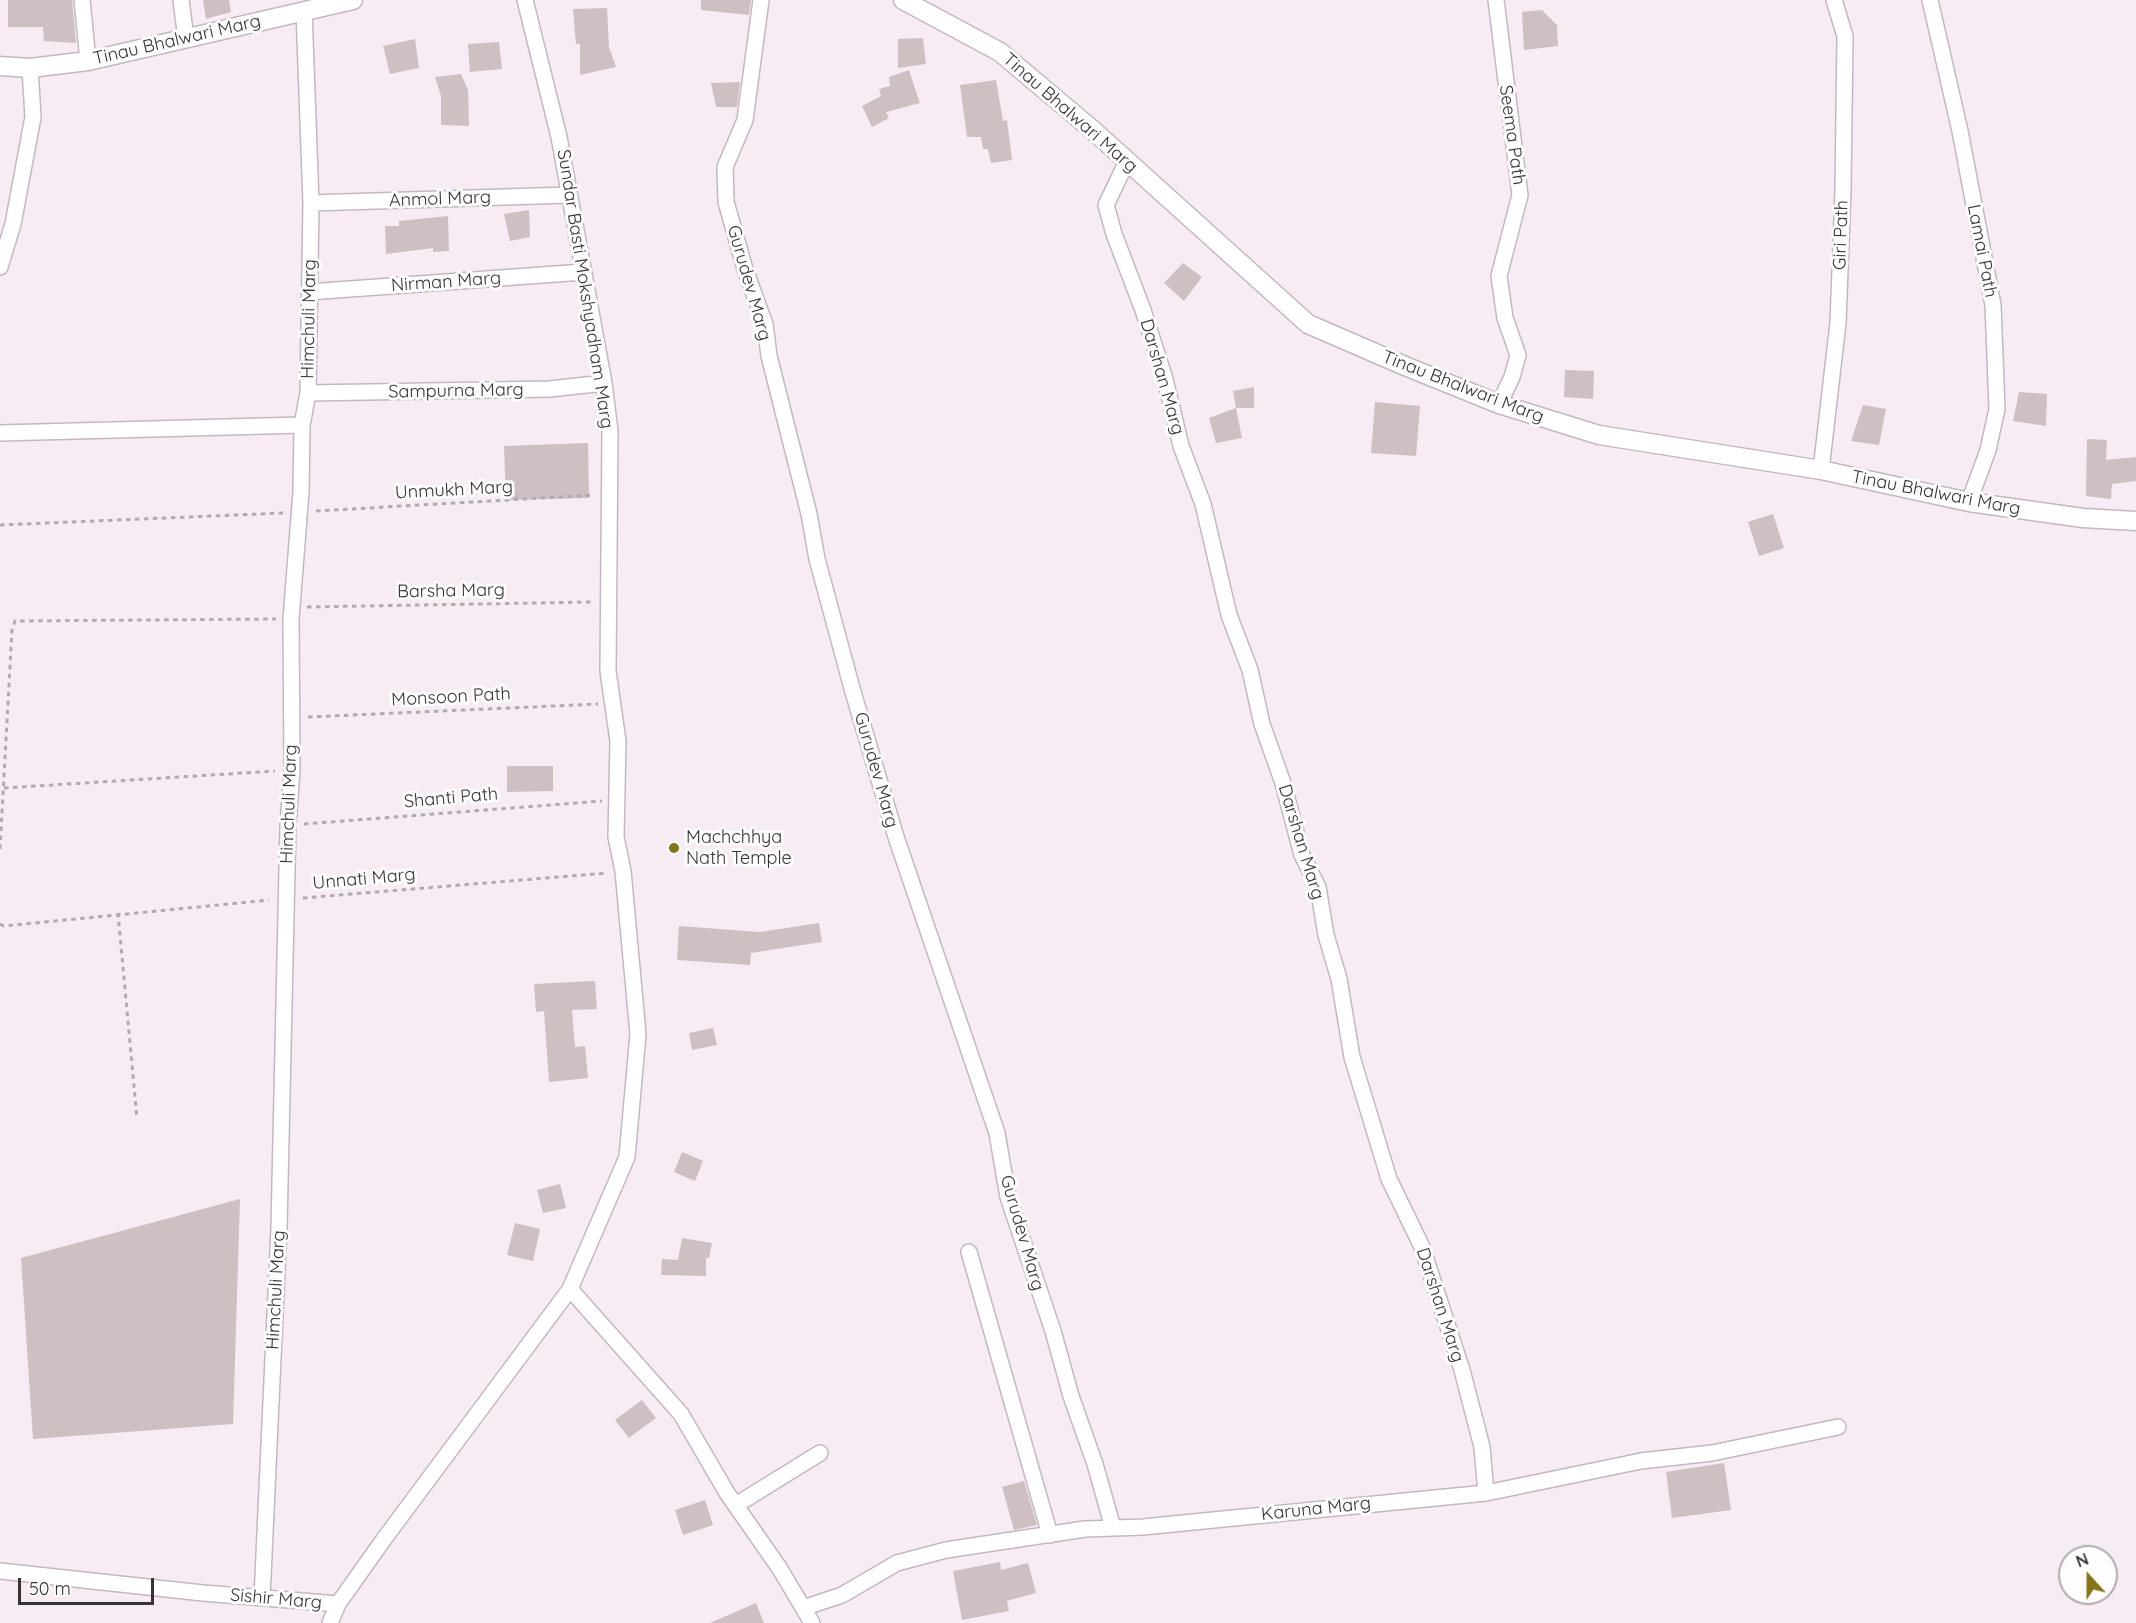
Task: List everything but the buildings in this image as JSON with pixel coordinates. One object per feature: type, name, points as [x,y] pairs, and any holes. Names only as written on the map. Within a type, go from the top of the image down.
[{"type":"street","points":[[82,0],[88,61]]},
{"type":"street","points":[[181,0],[186,39]]},
{"type":"street","name":"Tinau Bhalwari Marg","points":[[0,66],[30,68],[88,61],[353,0]]},
{"type":"street","name":"Sundar Basti Mokshyadham Marg","points":[[330,1623],[338,1604],[473,1416],[570,1289],[627,1157],[638,1034],[623,871],[616,837],[618,741],[608,671],[610,431],[604,383],[560,136],[525,0]]},
{"type":"street","name":"Gurudev Marg","points":[[760,0],[745,120],[725,167],[726,202],[745,269],[765,324],[769,356],[809,514],[817,559],[853,692],[896,837],[997,1133],[1008,1197],[1053,1331],[1113,1528]]},
{"type":"street","name":"Tinau Bhalwari Marg","points":[[903,0],[1000,52],[1127,161],[1308,324],[1498,404],[1599,435],[1821,470],[1970,502],[2083,518],[2136,520]]},
{"type":"street","name":"Seema Path","points":[[1496,0],[1520,195],[1499,276],[1504,318],[1518,355],[1512,377],[1498,404]]},
{"type":"street","name":"Giri Path","points":[[1821,470],[1838,323],[1843,191],[1845,36],[1834,0]]},
{"type":"street","name":"Lamai Path","points":[[1929,0],[1960,131],[1993,305],[1997,409],[1988,450],[1970,502]]},
{"type":"street","name":"Himchuli Marg","points":[[262,1598],[279,1228],[288,825],[292,770],[292,613],[302,425],[308,393],[311,203],[304,11]]},
{"type":"street","points":[[0,267],[13,224],[33,117],[30,68]]},
{"type":"street","name":"Darshan Marg","points":[[1127,161],[1106,205],[1165,379],[1181,446],[1203,504],[1229,615],[1250,670],[1262,724],[1283,783],[1302,855],[1318,887],[1326,935],[1339,979],[1352,1057],[1389,1179],[1422,1247],[1461,1370],[1482,1447],[1486,1493]]},
{"type":"street","name":"Anmol Marg","points":[[311,203],[570,195]]},
{"type":"street","name":"Nirman Marg","points":[[309,292],[583,272]]},
{"type":"street","name":"Sampurna Marg","points":[[308,393],[550,389],[604,383]]},
{"type":"street","points":[[0,433],[302,425]]},
{"type":"street","points":[[969,1252],[1050,1535]]},
{"type":"street","points":[[570,1289],[681,1414],[812,1623]]},
{"type":"street","name":"Karuna Marg","points":[[803,1608],[842,1595],[897,1563],[946,1550],[1085,1529],[1486,1493],[1641,1461],[1712,1453],[1838,1427]]},
{"type":"street","points":[[736,1505],[820,1453]]},
{"type":"street","name":"Sishir Marg","points":[[0,1571],[338,1604]]},
{"type":"path","name":"Unmukh Marg","points":[[0,525],[299,512],[610,494]]},
{"type":"path","name":"Barsha Marg","points":[[4,788],[12,630],[15,621],[609,602]]},
{"type":"path","name":"Monsoon Path","points":[[291,718],[613,703]]},
{"type":"path","points":[[0,849],[4,788],[292,770]]},
{"type":"path","name":"Shanti Path","points":[[288,825],[616,800]]},
{"type":"path","name":"Unnati Marg","points":[[0,924],[4,926],[118,913],[623,871]]},
{"type":"path","points":[[118,913],[137,1119]]},
{"type":"place","name":"Machchhya Nath Temple","points":[[674,848]]}]
